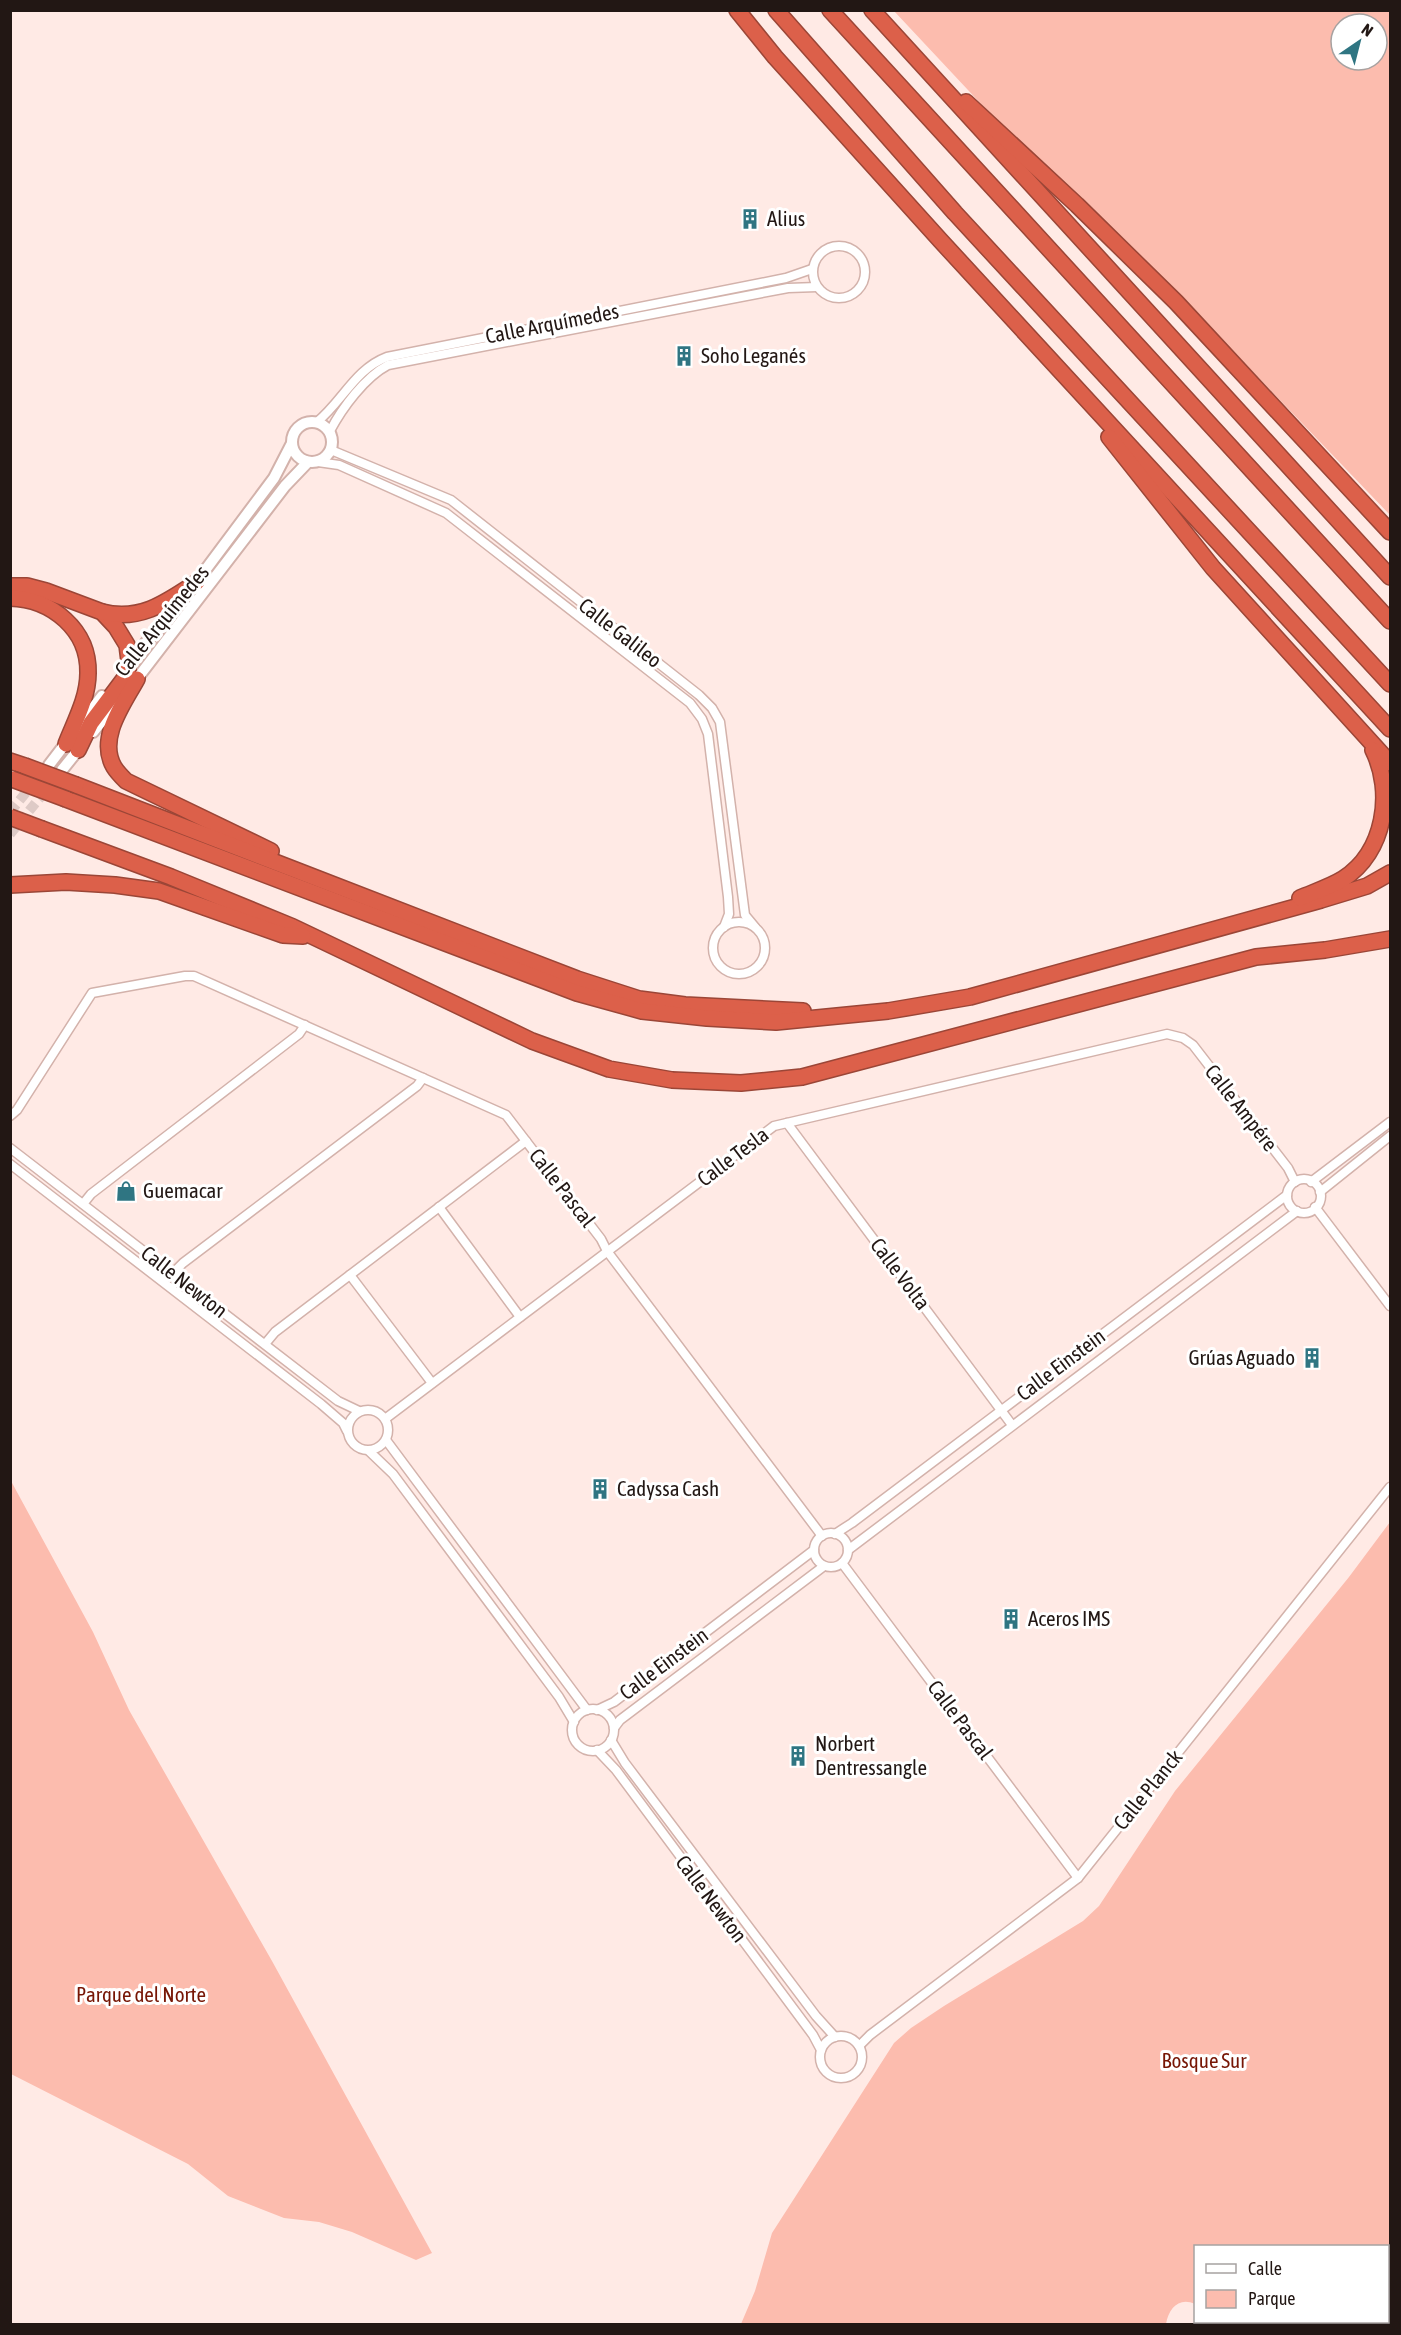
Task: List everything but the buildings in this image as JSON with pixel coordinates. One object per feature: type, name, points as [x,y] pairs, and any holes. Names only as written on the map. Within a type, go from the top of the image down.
[{"type":"highway","points":[[736,10],[775,57],[1010,316],[1390,729]]},
{"type":"highway","points":[[776,10],[955,213],[1390,684]]},
{"type":"highway","points":[[830,10],[1390,621]]},
{"type":"highway","points":[[872,10],[1390,577]]},
{"type":"highway","points":[[903,45],[1121,247],[1176,302],[1390,532]]},
{"type":"highway","points":[[1010,316],[1036,355],[1120,449],[1213,568],[1390,763]]},
{"type":"highway","points":[[10,586],[27,586],[46,591],[116,616],[132,615],[159,607],[197,582]]},
{"type":"highway","points":[[10,598],[38,602],[54,610],[78,635],[85,650],[89,672],[87,689],[72,747]]},
{"type":"highway","points":[[72,747],[127,675],[129,661],[126,645],[116,627],[102,612]]},
{"type":"highway","points":[[137,679],[114,720],[108,754],[114,768],[126,781],[170,804],[231,831],[315,877]]},
{"type":"highway","points":[[1264,916],[1342,879],[1354,871],[1375,843],[1382,822],[1385,794],[1381,771],[1370,741]]},
{"type":"highway","points":[[18,764],[577,980],[639,999],[686,1005],[766,1010],[872,1012]]},
{"type":"highway","points":[[11,778],[577,993],[642,1011],[776,1022],[872,1012],[970,996],[1264,916],[1366,886],[1390,873]]},
{"type":"highway","points":[[10,817],[171,877],[318,938],[532,1041],[609,1069],[672,1080],[741,1083],[802,1077],[1256,957],[1325,950],[1390,939]]},
{"type":"highway","points":[[10,885],[66,882],[159,891],[283,935],[318,938]]},
{"type":"highway","points":[[1325,950],[1390,950]]},
{"type":"street","name":"Calle Arquímedes","points":[[317,422],[326,415],[365,368],[387,357],[786,278],[812,269],[822,251],[840,246],[849,248],[860,256],[864,264],[865,278],[861,287],[847,298],[838,299],[827,296],[817,287],[788,288],[388,365],[373,373],[335,421],[330,431]]},
{"type":"street","points":[[812,269],[817,287]]},
{"type":"street","points":[[317,422],[330,431],[331,450],[313,462],[299,459],[291,445],[291,437],[299,425],[317,422]]},
{"type":"street","name":"Calle Arquímedes","points":[[129,661],[174,612],[197,582],[274,478],[291,445]]},
{"type":"street","name":"Calle Galileo","points":[[331,450],[451,500],[699,695],[712,708],[720,722],[745,915],[756,927]]},
{"type":"street","name":"Calle Arquímedes","points":[[49,765],[72,747],[137,679],[285,486],[313,462]]},
{"type":"street","name":"Calle Galileo","points":[[313,462],[339,465],[446,513],[690,703],[702,719],[708,734],[728,897],[729,914],[724,927]]},
{"type":"street","name":"Calle Arquímedes","points":[[62,770],[72,747]]},
{"type":"street","points":[[738,922],[756,927],[762,934],[766,951],[761,964],[754,970],[743,975],[726,971],[715,959],[713,943],[724,927],[738,922]]},
{"type":"street","name":"Calle Pascal","points":[[10,1116],[17,1110],[92,993],[194,976],[506,1115],[822,1536]]},
{"type":"street","points":[[83,1204],[91,1194],[299,1034],[305,1025]]},
{"type":"street","name":"Calle Tesla","points":[[385,1419],[774,1126],[1142,1039],[1167,1034],[1183,1038]]},
{"type":"street","name":"Calle Ampére","points":[[1183,1038],[1193,1045],[1288,1168],[1295,1182]]},
{"type":"street","points":[[173,1273],[183,1263],[417,1086],[423,1078]]},
{"type":"street","points":[[1311,1182],[1390,1122]]},
{"type":"street","name":"Calle Volta","points":[[787,1123],[1012,1425]]},
{"type":"street","points":[[1320,1192],[1390,1136]]},
{"type":"street","points":[[265,1344],[275,1332],[526,1141]]},
{"type":"street","name":"Calle Newton","points":[[10,1148],[338,1401],[359,1411]]},
{"type":"street","name":"Calle Newton","points":[[10,1164],[321,1404],[343,1423],[347,1431]]},
{"type":"street","points":[[1308,1179],[1311,1182],[1315,1184],[1321,1196],[1315,1207],[1304,1213],[1297,1211],[1289,1204],[1287,1195],[1292,1184],[1308,1179]]},
{"type":"street","name":"Calle Einstein","points":[[835,1534],[1287,1195]]},
{"type":"street","points":[[439,1207],[520,1317]]},
{"type":"street","points":[[1315,1207],[1390,1306]]},
{"type":"street","name":"Calle Einstein","points":[[848,1550],[1297,1211]]},
{"type":"street","points":[[350,1275],[432,1383]]},
{"type":"street","points":[[369,1451],[382,1445],[386,1440],[388,1428],[385,1419],[379,1413],[369,1410],[359,1411],[350,1419],[347,1431],[353,1445],[369,1451],[393,1474],[559,1697],[574,1722]]},
{"type":"street","points":[[386,1440],[587,1710]]},
{"type":"street","name":"Calle Planck","points":[[859,2046],[870,2035],[1078,1878],[1390,1487]]},
{"type":"street","points":[[835,1534],[844,1540],[848,1550],[842,1563],[834,1567],[824,1566],[817,1560],[815,1544],[822,1536],[835,1534]]},
{"type":"street","name":"Calle Einstein","points":[[597,1710],[614,1702],[814,1550]]},
{"type":"street","name":"Calle Pascal","points":[[842,1563],[1078,1878]]},
{"type":"street","name":"Calle Einstein","points":[[614,1728],[620,1720],[824,1566]]},
{"type":"street","points":[[587,1710],[597,1710],[611,1719],[614,1728],[611,1740],[605,1747],[597,1750],[582,1748],[573,1736],[574,1722],[579,1714],[587,1710]]},
{"type":"street","name":"Calle Newton","points":[[611,1740],[809,2007],[835,2037]]},
{"type":"street","name":"Calle Newton","points":[[597,1750],[623,1780],[806,2025],[821,2050]]},
{"type":"street","points":[[835,2037],[849,2038],[859,2046],[860,2066],[856,2072],[837,2077],[825,2070],[820,2057],[821,2050],[829,2040],[835,2037]]},
{"type":"green space","points":[[894,11],[1390,11],[1390,515],[1209,326],[997,121]]},
{"type":"green space","name":"Parque del Norte","points":[[11,1481],[93,1632],[129,1710],[272,1961],[432,2253],[416,2260],[352,2232],[319,2222],[284,2218],[228,2196],[188,2164],[11,2074]]},
{"type":"green space","name":"Bosque Sur","points":[[1390,1522],[1390,2324],[1211,2323],[1389,2323],[1389,2245],[1194,2245],[1194,2304],[1184,2302],[1176,2305],[1166,2324],[741,2324],[755,2291],[772,2233],[894,2043],[911,2028],[944,2006],[1083,1921],[1099,1906],[1175,1791],[1349,1577]]},
{"type":"tunnel","points":[[10,812],[47,767]]},
{"type":"tunnel","points":[[10,834],[48,788]]},
{"type":"place","name":"Alius","points":[[750,219]]},
{"type":"place","name":"Soho Leganés","points":[[684,356]]},
{"type":"place","name":"Guemacar","points":[[126,1191]]},
{"type":"place","name":"Grúas Aguado","points":[[1312,1358]]},
{"type":"place","name":"Cadyssa Cash","points":[[600,1489]]},
{"type":"place","name":"Aceros IMS","points":[[1011,1619]]},
{"type":"place","name":"Norbert Dentressangle","points":[[798,1756]]}]
